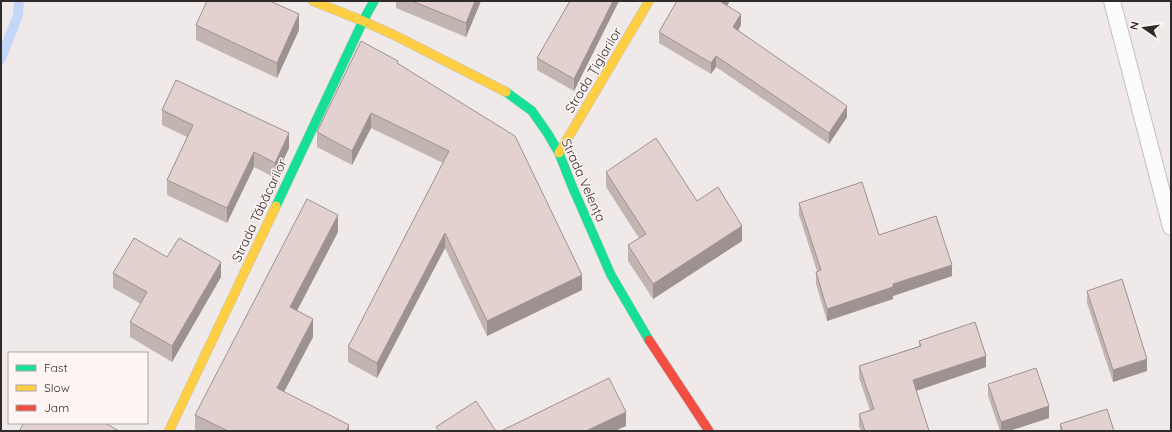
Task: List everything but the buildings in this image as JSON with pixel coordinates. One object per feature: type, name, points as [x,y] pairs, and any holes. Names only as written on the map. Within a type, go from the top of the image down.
[{"type":"street","name":"Strada Velența","points":[[313,1],[363,21],[508,93],[532,111],[559,153],[611,275],[655,350],[709,431]]},
{"type":"street","name":"Strada Tăbăcarilor","points":[[169,431],[363,21],[374,1]]},
{"type":"street","name":"Strada Țiglarilor","points":[[559,153],[649,1]]},
{"type":"lane","points":[[1112,1],[1171,227]]},
{"type":"waterway","points":[[1,59],[18,15],[19,1]]},
{"type":"traffic: fast","points":[[276,206],[363,21],[374,1]]},
{"type":"traffic: fast","points":[[506,92],[532,111],[559,153],[611,275],[649,340]]},
{"type":"traffic: slow","points":[[313,1],[396,36],[506,92]]},
{"type":"traffic: slow","points":[[559,153],[649,1]]},
{"type":"traffic: slow","points":[[169,431],[276,206]]},
{"type":"traffic: jam","points":[[649,340],[709,431]]}]
